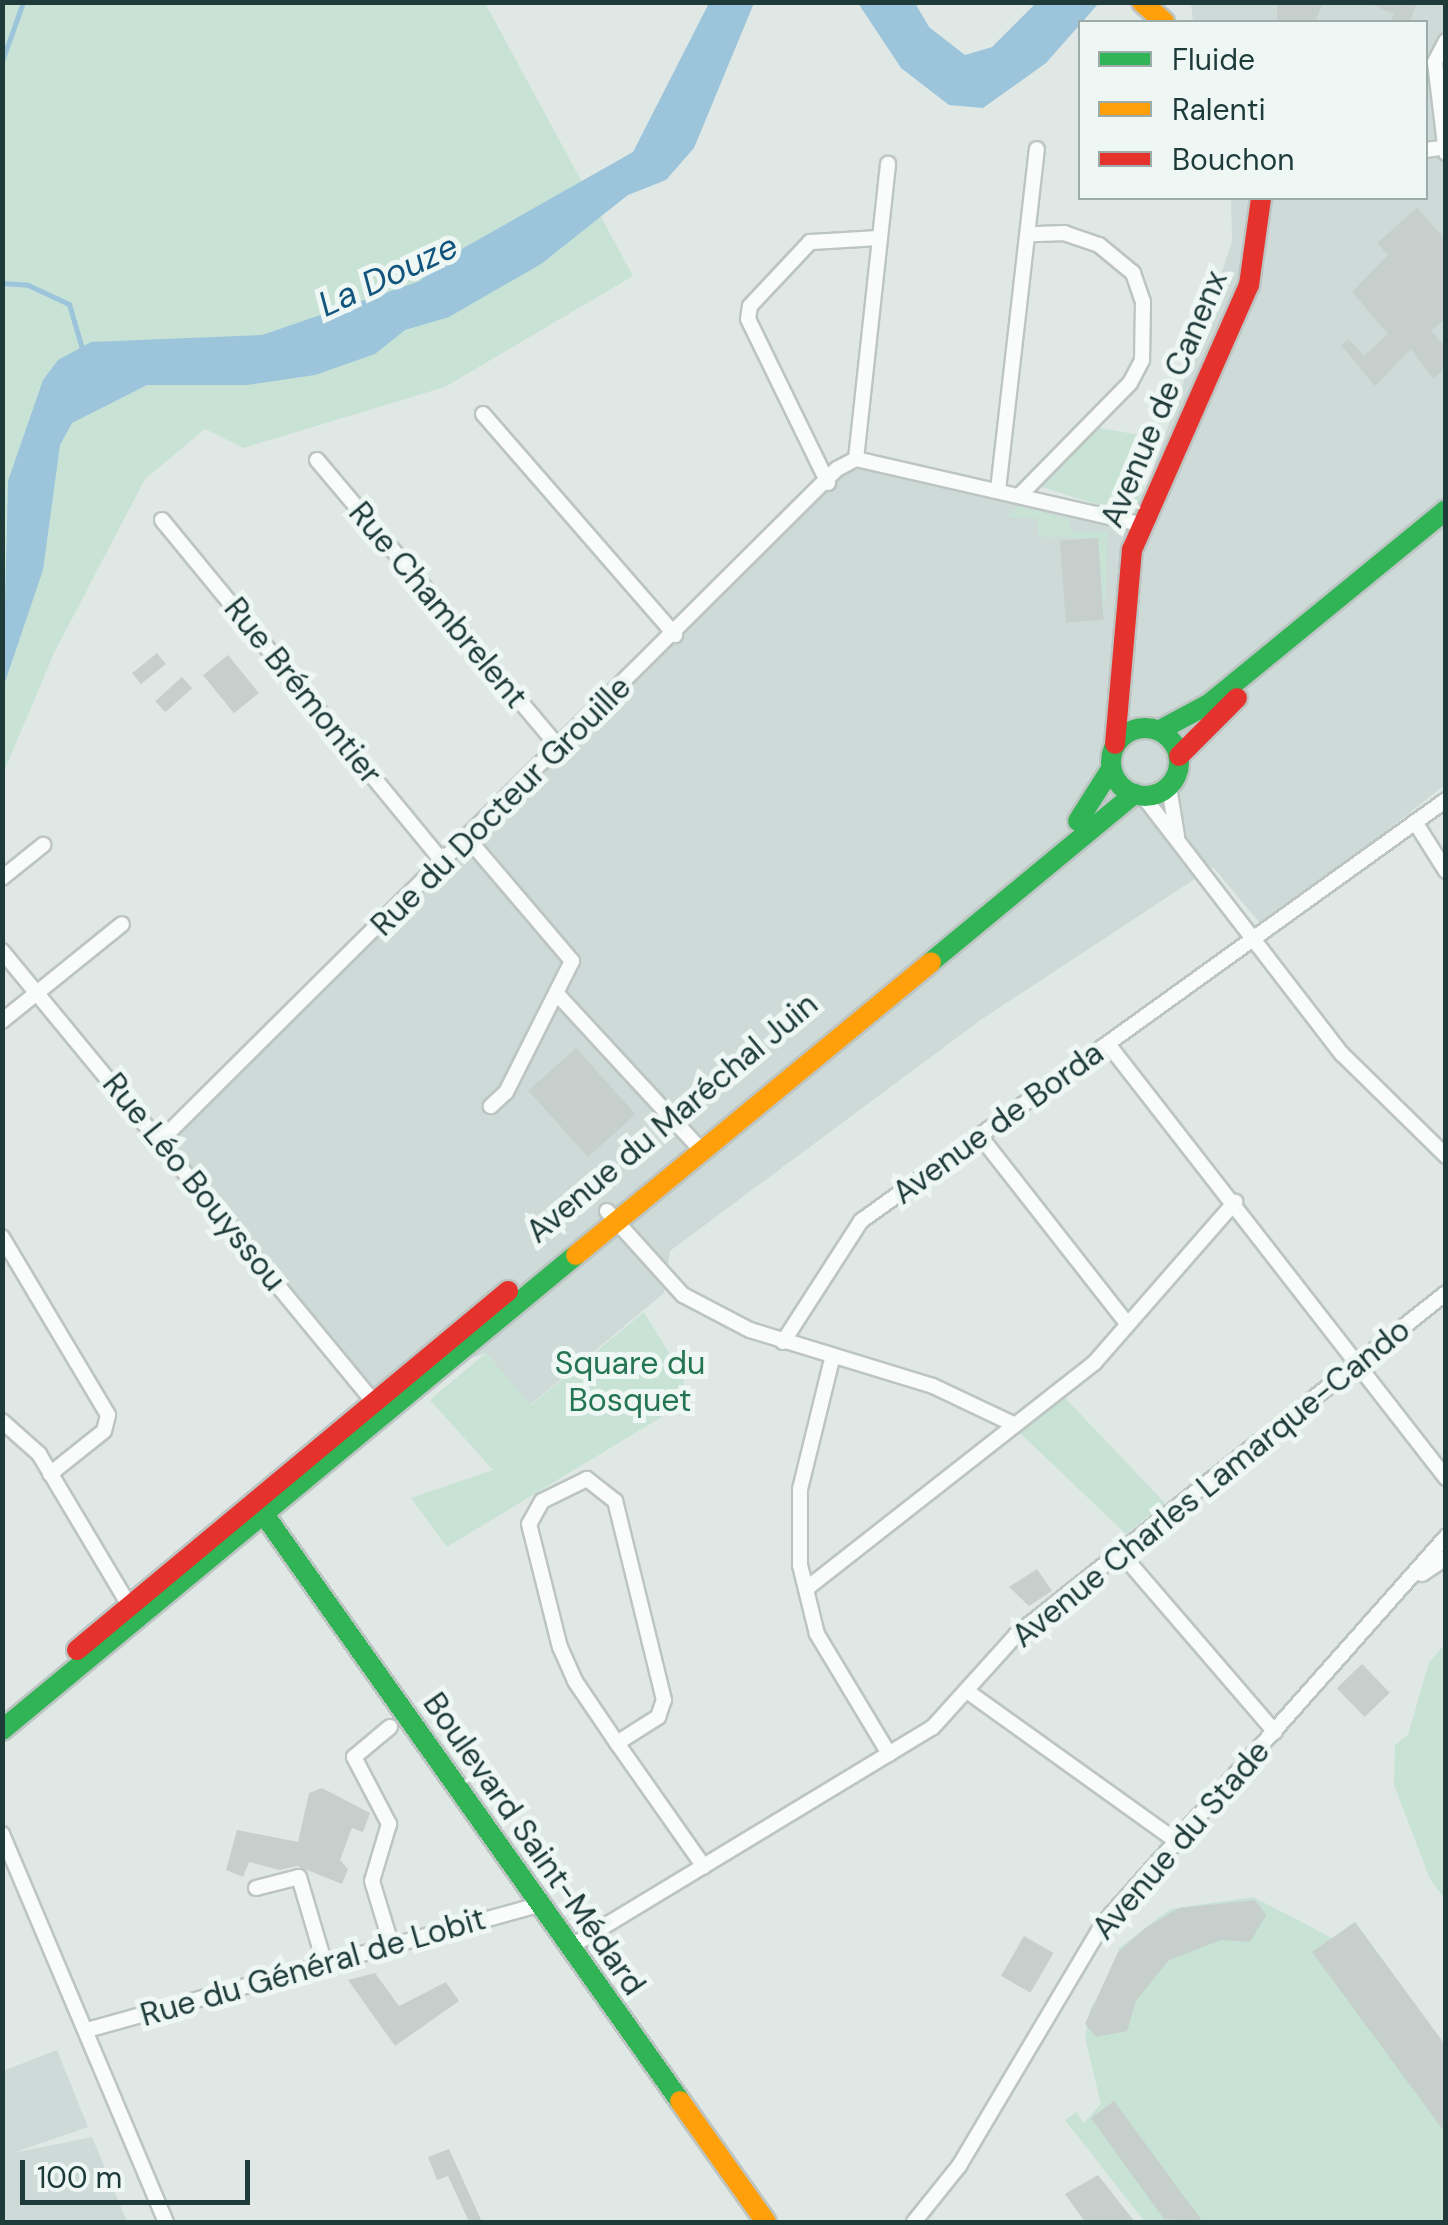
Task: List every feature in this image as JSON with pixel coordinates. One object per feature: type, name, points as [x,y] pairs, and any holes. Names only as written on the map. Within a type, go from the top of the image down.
[{"type":"main road","points":[[1142,2],[1162,20]]},
{"type":"main road","name":"Avenue de Canenx","points":[[1116,744],[1124,615],[1140,524],[1249,285],[1261,200]]},
{"type":"main road","points":[[1446,510],[1209,704],[1156,729],[1135,729],[1116,744],[1111,769],[1138,795],[1169,786],[1179,756],[1245,690],[1446,526]]},
{"type":"main road","points":[[1122,684],[1179,756]]},
{"type":"main road","name":"Avenue du Maréchal Juin","points":[[133,1613],[1084,816],[1111,769]]},
{"type":"main road","name":"Avenue du Maréchal Juin","points":[[696,1144],[1138,795]]},
{"type":"main road","name":"Boulevard Saint-Médard","points":[[259,1507],[766,2222]]},
{"type":"main road","points":[[2,1714],[133,1613]]},
{"type":"main road","points":[[2,1730],[133,1613]]},
{"type":"street","points":[[1437,150],[1434,62],[1446,40]]},
{"type":"street","points":[[998,490],[1038,149]]},
{"type":"street","points":[[888,164],[856,459],[1140,524]]},
{"type":"street","points":[[1020,495],[1130,383],[1142,360],[1143,302],[1133,273],[1099,245],[1064,232],[1031,234]]},
{"type":"street","points":[[828,483],[748,320],[750,306],[810,242],[880,238]]},
{"type":"street","points":[[483,414],[675,635]]},
{"type":"street","name":"Rue du Docteur Grouille","points":[[160,1140],[469,840],[828,483],[837,469],[856,459]]},
{"type":"street","name":"Rue Chambrelent","points":[[317,460],[560,749]]},
{"type":"street","name":"Rue Brémontier","points":[[162,520],[444,863]]},
{"type":"street","points":[[1169,786],[1177,836]]},
{"type":"street","points":[[1138,795],[1177,836],[1342,1054],[1446,1156]]},
{"type":"street","name":"Avenue de Borda","points":[[783,1342],[854,1228],[1446,800]]},
{"type":"street","points":[[1415,822],[1446,871]]},
{"type":"street","points":[[469,840],[572,960],[558,995],[490,1106]]},
{"type":"street","points":[[2,878],[42,846]]},
{"type":"street","points":[[2,1021],[122,924]]},
{"type":"street","name":"Rue Léo Bouyssou","points":[[2,951],[379,1408]]},
{"type":"street","points":[[558,995],[696,1144]]},
{"type":"street","points":[[1108,1044],[1361,1361],[1446,1478]]},
{"type":"street","points":[[980,1136],[1126,1322]]},
{"type":"street","points":[[806,1589],[1095,1362],[1126,1322],[1235,1202]]},
{"type":"street","points":[[611,1215],[682,1295],[783,1342],[933,1386],[1012,1424]]},
{"type":"street","points":[[2,1238],[108,1415],[104,1431],[50,1474]]},
{"type":"street","name":"Avenue Charles Lamarque-Cando","points":[[570,1946],[889,1754],[970,1694],[1016,1635],[1446,1293]]},
{"type":"street","points":[[832,1359],[800,1488],[806,1589],[818,1634],[889,1754]]},
{"type":"street","points":[[2,1421],[50,1474],[133,1613]]},
{"type":"street","points":[[618,1743],[658,1717],[664,1700],[615,1501],[587,1480],[542,1501],[529,1534],[560,1647],[618,1743],[704,1867]]},
{"type":"street","name":"Avenue du Stade","points":[[914,2222],[959,2166],[1102,1925],[1413,1580],[1446,1538]]},
{"type":"street","points":[[1121,1553],[1275,1732]]},
{"type":"street","name":"Avenue du Stade","points":[[1413,1580],[1446,1558]]},
{"type":"street","points":[[970,1694],[1175,1840]]},
{"type":"street","points":[[390,1727],[354,1757],[389,1824],[372,1881],[392,1947]]},
{"type":"street","points":[[2,1834],[166,2222]]},
{"type":"street","points":[[256,1888],[299,1877],[325,1965]]},
{"type":"street","name":"Rue du Général de Lobit","points":[[87,2030],[540,1904]]},
{"type":"shaded area","points":[[1191,2],[1445,3],[1445,785],[1263,927],[1213,867],[982,1019],[670,1251],[664,1293],[530,1405],[486,1353],[362,1396],[159,1143],[849,466],[1132,530],[1232,242],[1231,200],[1428,200],[1428,20],[1193,20]]},
{"type":"shaded area","points":[[57,2050],[88,2127],[13,2153],[92,2137],[127,2222],[3,2222],[3,2071]]},
{"type":"green space","points":[[3,3],[485,3],[633,276],[445,387],[243,448],[205,429],[145,479],[54,653],[3,774]]},
{"type":"green space","points":[[1099,428],[1159,438],[1138,508],[1127,514],[1039,486]]},
{"type":"green space","points":[[1019,506],[1069,519],[1071,532],[1108,532],[1104,620],[1098,538],[1039,537],[1037,518],[1007,517]]},
{"type":"green space","name":"Square du Bosquet","points":[[644,1312],[683,1376],[686,1402],[447,1547],[411,1498],[493,1470],[430,1400],[486,1353],[531,1405]]},
{"type":"green space","points":[[1065,1398],[1165,1503],[1126,1534],[1020,1433]]},
{"type":"green space","points":[[1445,1644],[1445,1899],[1430,1879],[1394,1785],[1395,1745],[1408,1735],[1429,1662]]},
{"type":"green space","points":[[1253,1897],[1332,1938],[1355,1922],[1445,2046],[1445,2222],[1145,2222],[1065,2120],[1076,2112],[1084,2123],[1101,2104],[1085,2038],[1090,2009],[1124,1957],[1118,1949],[1170,1909]]},
{"type":"water","points":[[709,3],[754,3],[694,148],[666,180],[628,195],[541,264],[449,317],[405,330],[375,354],[315,375],[247,385],[147,385],[72,423],[60,445],[43,570],[3,688],[8,481],[43,380],[58,360],[91,342],[262,335],[420,281],[437,263],[633,152]]},
{"type":"water","points":[[858,3],[915,3],[929,27],[965,55],[992,47],[1036,3],[1099,3],[1084,20],[1078,20],[1078,27],[1046,63],[983,108],[949,105],[901,68]]},
{"type":"building","points":[[1277,2],[1323,2],[1316,20],[1277,20]]},
{"type":"building","points":[[1366,2],[1417,2],[1411,20],[1392,20],[1394,14]]},
{"type":"building","points":[[1417,208],[1446,240],[1446,319],[1431,331],[1446,347],[1446,368],[1433,379],[1411,349],[1375,386],[1341,345],[1349,339],[1364,356],[1388,334],[1352,292],[1388,255],[1377,243]]},
{"type":"building","points":[[1098,538],[1104,620],[1066,622],[1060,541]]},
{"type":"building","points":[[157,653],[166,664],[141,684],[132,673]]},
{"type":"building","points":[[228,655],[259,693],[234,713],[203,675]]},
{"type":"building","points":[[182,677],[192,688],[165,712],[155,701]]},
{"type":"building","points":[[576,1048],[636,1114],[588,1157],[528,1091]]},
{"type":"building","points":[[1037,1569],[1052,1591],[1029,1606],[1009,1587]]},
{"type":"building","points":[[1362,1664],[1390,1693],[1365,1717],[1337,1688]]},
{"type":"building","points":[[322,1788],[370,1813],[363,1832],[352,1828],[340,1860],[348,1869],[342,1884],[297,1866],[279,1870],[249,1862],[243,1877],[226,1870],[237,1830],[298,1842],[309,1793]]},
{"type":"building","points":[[1255,1900],[1266,1915],[1250,1942],[1221,1940],[1169,1960],[1136,2001],[1127,2031],[1096,2037],[1085,2024],[1118,1952],[1144,1929],[1179,1908]]},
{"type":"building","points":[[1355,1922],[1446,2046],[1446,2134],[1312,1952]]},
{"type":"building","points":[[1024,1936],[1053,1953],[1030,1993],[1001,1976]]},
{"type":"building","points":[[375,1973],[399,2006],[446,1982],[459,2001],[395,2046],[348,1980]]},
{"type":"building","points":[[1114,2101],[1203,2222],[1164,2219],[1091,2118]]},
{"type":"building","points":[[449,2149],[482,2222],[469,2222],[448,2176],[437,2180],[428,2157]]},
{"type":"building","points":[[1098,2175],[1135,2222],[1085,2222],[1065,2194]]},
{"type":"waterway","points":[[2,61],[23,2]]},
{"type":"waterway","points":[[2,283],[28,285],[69,304],[83,352]]},
{"type":"traffic: fast","points":[[1160,730],[1209,704],[1446,510]]},
{"type":"traffic: fast","points":[[1145,728],[1158,730],[1169,738],[1177,749],[1179,762],[1177,775],[1169,786],[1158,794],[1145,796],[1132,794],[1121,786],[1113,775],[1111,762],[1113,749],[1121,738],[1132,730],[1145,728]]},
{"type":"traffic: fast","points":[[1078,821],[1111,769]]},
{"type":"traffic: fast","points":[[931,962],[1134,794]]},
{"type":"traffic: fast","points":[[2,1730],[576,1255]]},
{"type":"traffic: fast","points":[[258,1506],[680,2101]]},
{"type":"traffic: slow","points":[[1142,2],[1162,20]]},
{"type":"traffic: slow","points":[[576,1255],[931,962]]},
{"type":"traffic: slow","points":[[680,2101],[766,2222]]},
{"type":"traffic: jam","points":[[1115,744],[1132,550],[1249,285],[1261,200]]},
{"type":"traffic: jam","points":[[1179,756],[1237,698]]},
{"type":"traffic: jam","points":[[77,1650],[508,1291]]},
{"type":"water label","name":"La Douze","points":[[388,275]]}]
